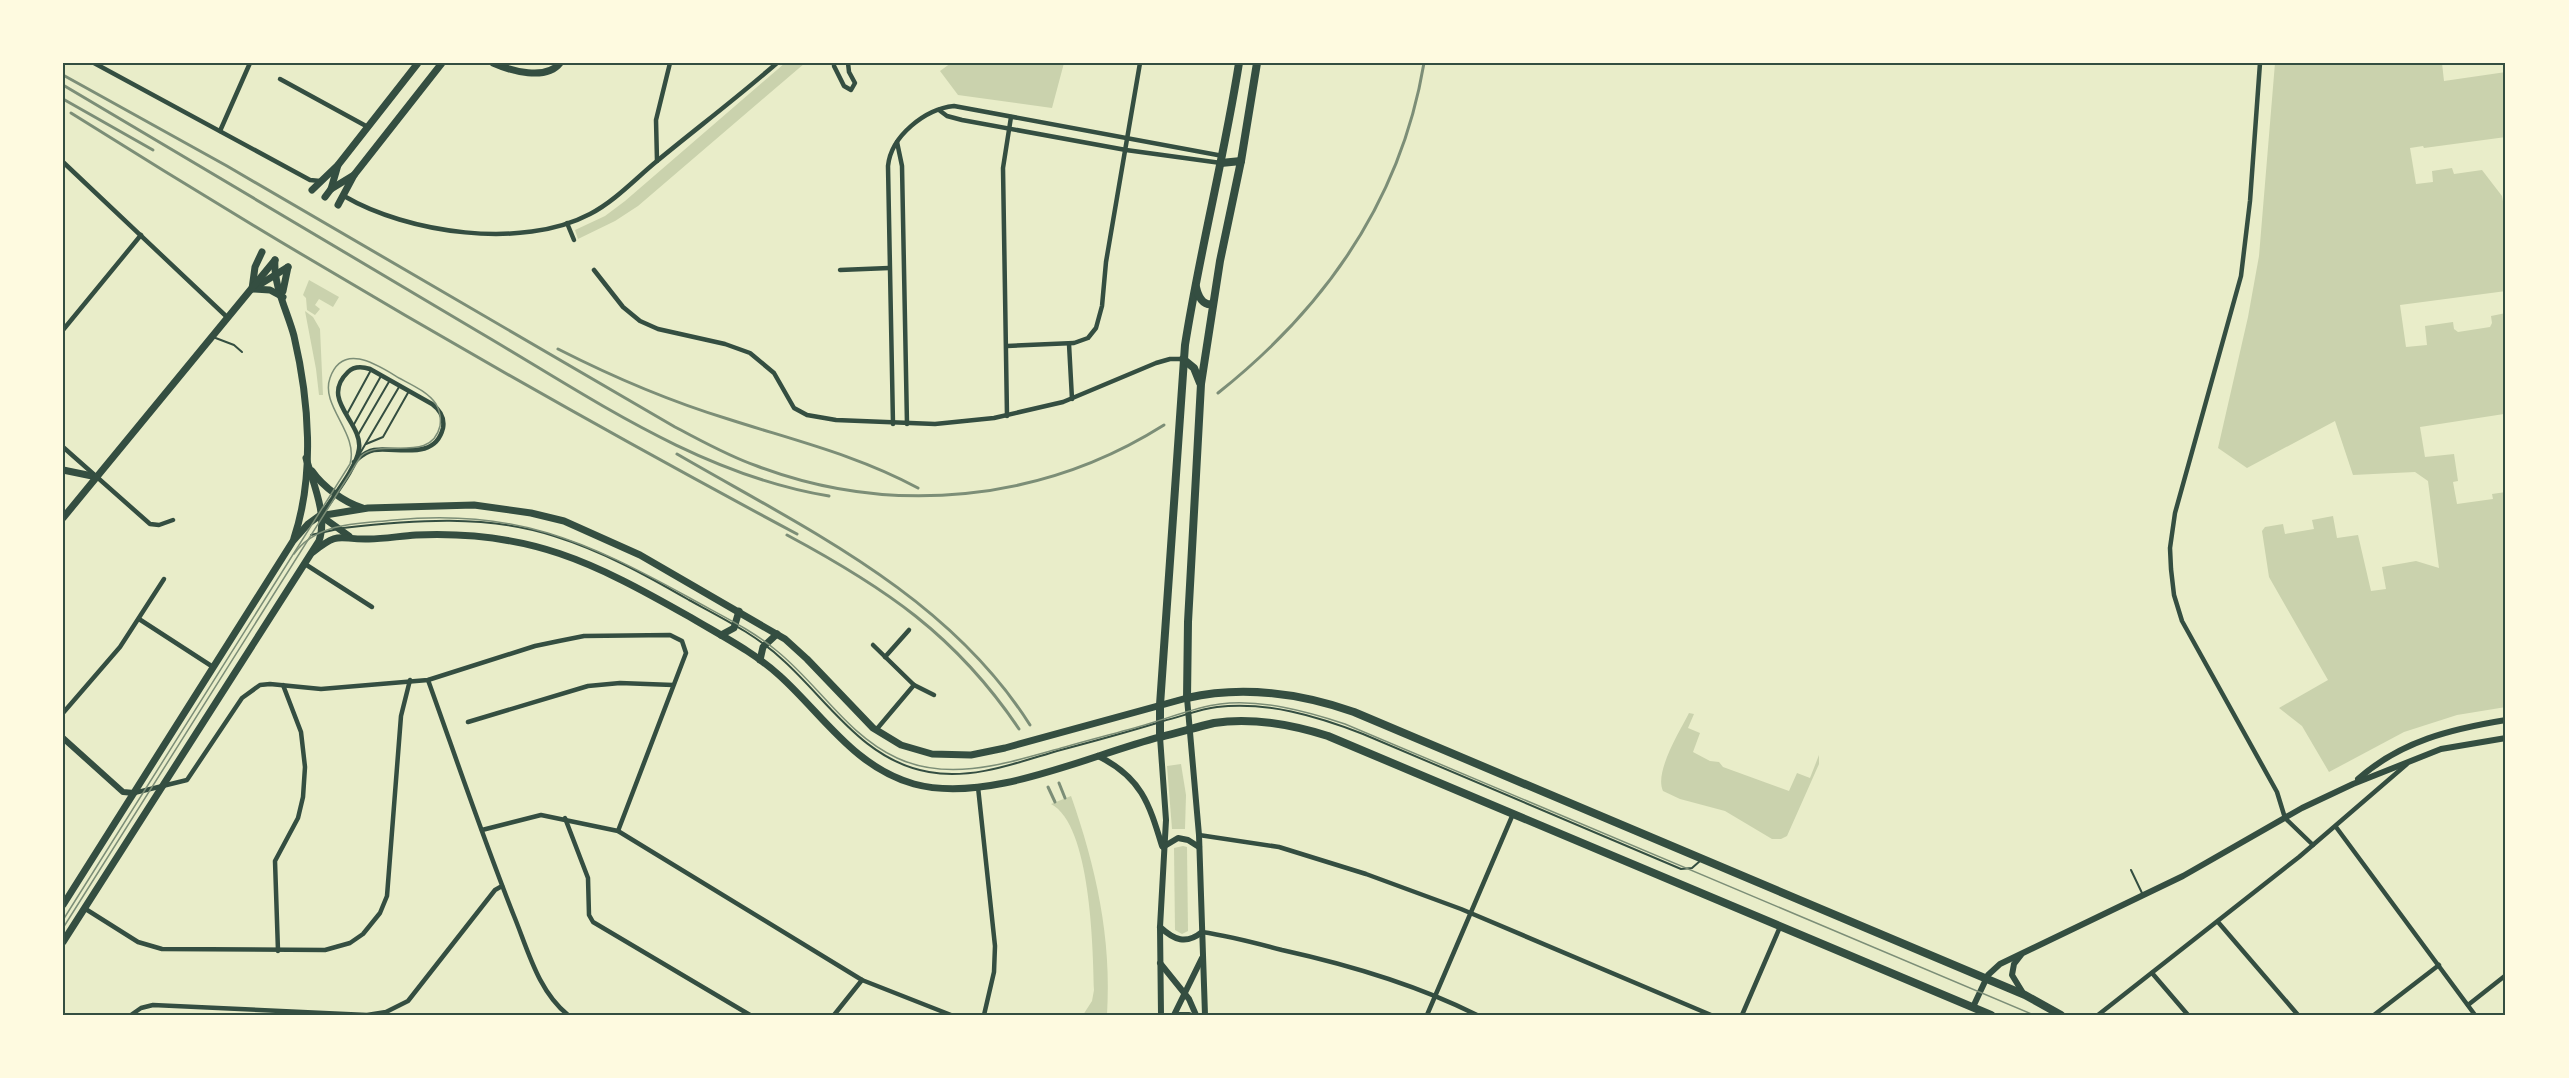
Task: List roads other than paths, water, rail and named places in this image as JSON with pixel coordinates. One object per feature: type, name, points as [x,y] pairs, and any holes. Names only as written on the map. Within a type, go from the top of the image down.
[{"type":"main road","points":[[338,205],[354,174],[442,63]]},
{"type":"main road","points":[[492,63],[543,73],[553,70],[560,63]]},
{"type":"main road","points":[[1160,737],[1160,705],[1184,359],[1195,283],[1222,160],[1239,63]]},
{"type":"main road","points":[[1187,698],[1188,622],[1201,384],[1213,304],[1241,161],[1257,63]]},
{"type":"main road","points":[[312,190],[338,165],[414,65]]},
{"type":"main road","points":[[1222,160],[1241,161]]},
{"type":"main road","points":[[331,189],[338,165]]},
{"type":"main road","points":[[325,197],[331,189],[354,174]]},
{"type":"main road","points":[[252,289],[255,267],[262,252]]},
{"type":"main road","points":[[63,518],[275,260],[276,276],[303,384],[306,458],[302,501],[294,541]]},
{"type":"main road","points":[[252,289],[288,267],[283,297]]},
{"type":"main road","points":[[1195,283],[1197,293],[1203,301],[1208,305],[1213,304]]},
{"type":"main road","points":[[252,289],[270,290],[283,297]]},
{"type":"main road","points":[[1184,359],[1194,368],[1201,384]]},
{"type":"main road","points":[[306,458],[316,477],[335,493],[352,504],[368,508]]},
{"type":"main road","points":[[63,942],[313,552],[321,532],[321,516],[306,458]]},
{"type":"main road","points":[[63,470],[97,477]]},
{"type":"main road","points":[[63,905],[294,541],[308,524],[321,516],[368,508],[474,505],[551,518],[581,527],[619,545],[739,611],[777,634],[801,653],[859,716],[876,730],[897,743],[924,753],[947,756],[971,755],[1014,746],[1187,698],[1220,692],[1253,691],[1290,695],[1343,708],[2025,995],[2061,1015]]},
{"type":"main road","points":[[321,516],[352,537]]},
{"type":"main road","points":[[313,552],[335,538],[352,537],[369,539],[463,535],[512,540],[543,547],[614,575],[721,635],[760,660],[785,680],[841,740],[876,767],[920,785],[949,789],[978,787],[1022,778],[1160,737],[1216,723],[1241,721],[1319,733],[1358,747],[1972,1011],[1991,1015]]},
{"type":"main road","points":[[721,635],[731,631],[735,626],[739,611]]},
{"type":"main road","points":[[760,660],[765,645],[777,634]]},
{"type":"street","points":[[94,63],[310,180],[320,181]]},
{"type":"street","points":[[220,131],[250,63]]},
{"type":"street","points":[[657,161],[656,120],[670,63]]},
{"type":"street","points":[[344,196],[369,209],[398,219],[450,231],[509,232],[567,223],[590,214],[604,205],[777,63]]},
{"type":"street","points":[[834,66],[844,86],[851,90],[855,83],[849,72],[848,63]]},
{"type":"street","points":[[1007,346],[1069,344],[1088,338],[1099,321],[1106,285],[1106,262],[1140,63]]},
{"type":"street","points":[[2260,63],[2250,201],[2241,276],[2228,330],[2179,495],[2173,523],[2170,559],[2174,595],[2185,626],[2277,792],[2285,818],[2313,845]]},
{"type":"street","points":[[280,78],[366,126]]},
{"type":"street","points":[[893,424],[888,166],[890,153],[897,142],[915,124],[939,110],[954,106],[1128,138],[1222,160]]},
{"type":"street","points":[[939,110],[952,117],[1126,150],[1222,160]]},
{"type":"street","points":[[1007,416],[1003,168],[1011,117]]},
{"type":"street","points":[[897,142],[901,161],[907,424]]},
{"type":"street","points":[[63,162],[228,318]]},
{"type":"street","points":[[567,223],[574,240]]},
{"type":"street","points":[[63,330],[141,235]]},
{"type":"street","points":[[889,258],[904,258]]},
{"type":"street","points":[[840,270],[890,268]]},
{"type":"street","points":[[594,270],[624,307],[645,324],[663,331],[734,346],[759,358],[774,373],[789,403],[800,412],[836,420],[893,424],[957,423],[1007,416],[1072,399],[1156,363],[1170,359],[1184,359]]},
{"type":"street","points":[[1069,344],[1072,399]]},
{"type":"street","points":[[354,462],[365,453],[376,450],[418,451],[429,446],[441,434],[444,423],[440,411],[409,391],[372,370],[353,368],[341,382],[339,398],[358,437],[365,445],[376,450]]},
{"type":"street","points":[[321,516],[354,462],[359,449],[358,437]]},
{"type":"street","points":[[63,447],[150,524],[159,525],[173,520]]},
{"type":"street","points":[[305,564],[372,608]]},
{"type":"street","points":[[63,713],[114,656],[164,579]]},
{"type":"street","points":[[139,619],[213,667]]},
{"type":"street","points":[[885,657],[909,630]]},
{"type":"street","points":[[63,738],[123,792],[134,794],[178,784],[188,778],[247,693],[264,684],[321,689],[428,680],[535,646],[584,636],[667,635],[680,639],[686,647],[685,656],[618,831]]},
{"type":"street","points":[[873,645],[914,685],[934,695]]},
{"type":"street","points":[[84,908],[138,942],[153,947],[194,950],[325,950],[340,947],[363,934],[380,913],[390,886],[401,716],[410,680]]},
{"type":"street","points":[[428,680],[502,886],[542,982],[553,1001],[568,1015]]},
{"type":"street","points":[[468,722],[588,686],[620,683],[674,685]]},
{"type":"street","points":[[278,951],[275,861],[298,818],[303,796],[305,767],[301,732],[283,685]]},
{"type":"street","points":[[876,730],[914,685]]},
{"type":"street","points":[[1187,698],[1199,835],[1205,1015]]},
{"type":"street","points":[[2353,784],[2390,755],[2423,738],[2451,730],[2506,720]]},
{"type":"street","points":[[1160,737],[1166,820],[1160,927],[1161,1015]]},
{"type":"street","points":[[1972,1011],[1985,979],[1995,968],[2213,860],[2307,805],[2411,760],[2457,746],[2506,738]]},
{"type":"street","points":[[1098,756],[1124,770],[1142,791],[1163,848]]},
{"type":"street","points":[[2098,1015],[2336,827],[2411,760]]},
{"type":"street","points":[[978,787],[995,946],[994,972],[984,1015]]},
{"type":"street","points":[[1427,1015],[1513,814]]},
{"type":"street","points":[[482,830],[537,815],[565,818],[618,831],[862,980],[951,1015]]},
{"type":"street","points":[[565,818],[588,878],[589,915],[593,922],[750,1015]]},
{"type":"street","points":[[2336,827],[2475,1015]]},
{"type":"street","points":[[1199,835],[1279,847],[1366,874],[1471,913],[1711,1015]]},
{"type":"street","points":[[1163,848],[1178,838],[1188,840],[1199,847]]},
{"type":"street","points":[[132,1015],[141,1008],[153,1005],[357,1014],[386,1012],[408,1000],[495,890],[502,886]]},
{"type":"street","points":[[2218,921],[2298,1015]]},
{"type":"street","points":[[1160,927],[1171,937],[1182,941],[1192,939],[1202,932],[1332,961],[1436,995],[1477,1015]]},
{"type":"street","points":[[1742,1015],[1779,927]]},
{"type":"street","points":[[2025,995],[2014,982],[2012,971],[2016,961],[2026,951]]},
{"type":"street","points":[[1174,1015],[1202,957]]},
{"type":"street","points":[[1160,962],[1192,1003],[1196,1015]]},
{"type":"street","points":[[2374,1015],[2439,965]]},
{"type":"street","points":[[2152,973],[2188,1015]]},
{"type":"street","points":[[2468,1005],[2506,975]]},
{"type":"street","points":[[834,1015],[862,980]]},
{"type":"street","points":[[1461,1015],[1464,1009]]},
{"type":"street","points":[[1179,1015],[1189,1015]]},
{"type":"lane","points":[[212,337],[234,345],[242,352]]},
{"type":"lane","points":[[347,417],[350,406],[372,370]]},
{"type":"lane","points":[[353,426],[382,375]]},
{"type":"lane","points":[[358,437],[390,380]]},
{"type":"lane","points":[[354,462],[400,386]]},
{"type":"lane","points":[[365,445],[383,437],[409,391]]},
{"type":"lane","points":[[311,535],[339,529],[440,520],[506,525],[536,531],[574,543],[618,561],[765,645],[788,664],[853,732],[872,747],[899,764],[928,772],[952,774],[996,768],[1214,707],[1239,706],[1276,710],[1321,719],[1363,734],[1681,868],[1692,868],[1701,860]]},
{"type":"lane","points":[[2131,870],[2143,896]]},
{"type":"tram line","points":[[63,920],[350,464],[349,441],[330,399],[328,388],[336,367],[343,361],[362,360],[382,368],[424,392],[433,400],[439,412],[440,426],[435,437],[427,444],[417,447],[381,449],[361,456],[63,928]]},
{"type":"tram line","points":[[294,554],[303,544],[326,530],[339,526],[394,520],[476,519],[513,524],[548,533],[582,545],[651,577],[745,629],[767,643],[792,664],[848,723],[879,748],[897,758],[938,769],[981,768],[1002,764],[1211,705],[1251,703],[1283,707],[1315,715],[1345,724],[2034,1015]]},
{"type":"railway","points":[[1218,393],[1257,360],[1292,325],[1324,287],[1352,248],[1377,205],[1397,160],[1413,113],[1424,63]]},
{"type":"railway","points":[[63,75],[227,166],[675,427],[725,453],[757,466],[808,482],[860,492],[913,496],[965,494],[1017,485],[1068,471],[1117,451],[1164,425]]},
{"type":"railway","points":[[63,85],[562,382],[647,430],[735,471],[781,486],[829,496]]},
{"type":"railway","points":[[63,99],[153,150]]},
{"type":"railway","points":[[71,113],[430,330],[797,534]]},
{"type":"railway","points":[[558,349],[620,379],[663,396],[848,457],[918,488]]},
{"type":"railway","points":[[677,454],[824,538],[916,602],[958,638],[997,679],[1030,725]]},
{"type":"railway","points":[[787,535],[855,574],[916,616],[970,666],[1019,729]]},
{"type":"railway","points":[[1059,783],[1065,798]]},
{"type":"railway","points":[[1048,787],[1055,802]]}]
